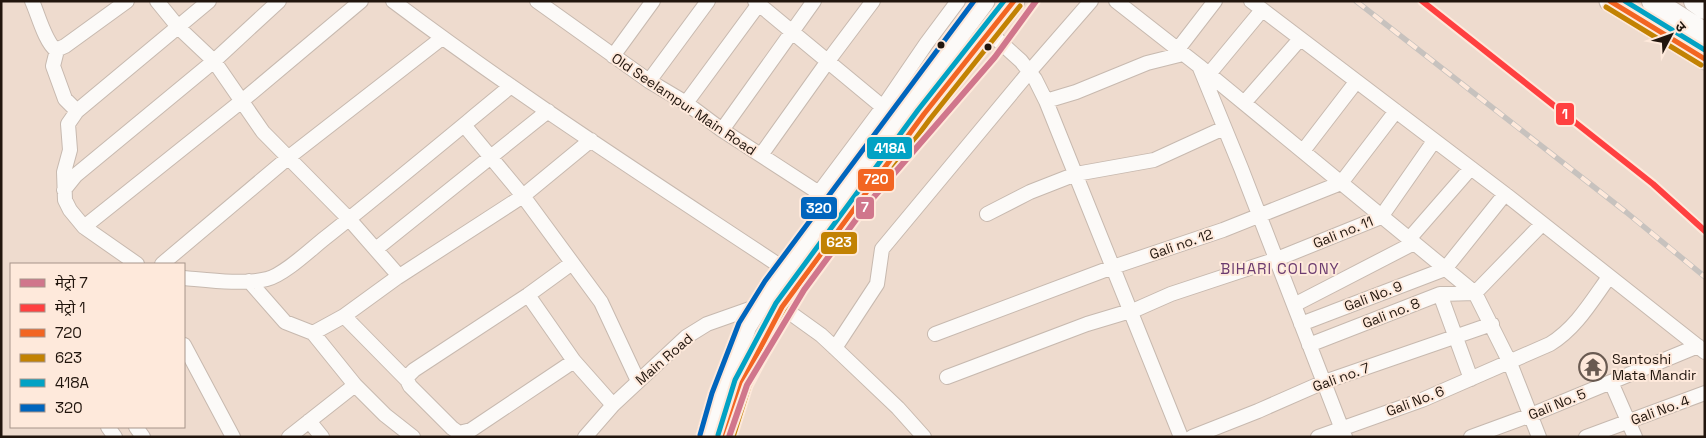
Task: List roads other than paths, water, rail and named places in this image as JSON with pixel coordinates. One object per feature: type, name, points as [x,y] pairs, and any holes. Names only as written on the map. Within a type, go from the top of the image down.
[{"type":"highway","points":[[1653,1],[1702,24]]},
{"type":"highway","points":[[1695,1],[1702,24]]},
{"type":"main road","points":[[706,437],[718,396],[746,326],[826,198],[890,113],[984,1]]},
{"type":"main road","points":[[726,437],[742,383],[782,307],[924,114],[1014,1]]},
{"type":"main road","points":[[1610,1],[1705,59]]},
{"type":"street","points":[[32,1],[52,47],[57,50]]},
{"type":"street","points":[[77,111],[65,99],[54,66],[57,50],[127,1]]},
{"type":"street","points":[[157,1],[179,28],[214,61],[243,100],[263,132],[349,219],[400,276],[398,277]]},
{"type":"street","points":[[136,263],[84,227],[70,210],[65,200],[64,172],[70,150],[68,124],[77,111],[179,28],[209,1]]},
{"type":"street","points":[[64,190],[76,175],[214,61],[279,1]]},
{"type":"street","points":[[84,227],[243,100],[361,1]]},
{"type":"street","points":[[393,1],[511,86],[783,268]]},
{"type":"street","points":[[613,56],[653,1]]},
{"type":"street","points":[[649,81],[708,1]]},
{"type":"street","points":[[722,130],[814,1]]},
{"type":"street","points":[[761,155],[828,60],[873,1]]},
{"type":"street","points":[[686,103],[758,2],[890,113],[926,44],[958,1]]},
{"type":"street","points":[[835,348],[877,284],[882,249],[1030,71],[1091,1]]},
{"type":"street","points":[[1116,1],[1204,70],[1475,293],[1510,363],[1539,437]]},
{"type":"street","points":[[1046,101],[1076,92],[1180,51],[1215,1]]},
{"type":"street","points":[[1251,1],[1505,194],[1701,349]]},
{"type":"street","name":"Old Seelampur Main Road","points":[[539,2],[649,81],[686,103],[722,130],[826,198]]},
{"type":"street","points":[[1204,70],[1262,10]]},
{"type":"street","points":[[989,32],[1030,71],[1046,101],[1181,437]]},
{"type":"street","points":[[163,263],[289,157],[442,38]]},
{"type":"street","points":[[1244,103],[1300,39]]},
{"type":"street","points":[[1204,70],[1224,128],[1344,432]]},
{"type":"street","points":[[1303,151],[1356,82]]},
{"type":"street","points":[[185,278],[210,281],[249,281],[268,279],[281,272],[349,219],[511,86]]},
{"type":"street","points":[[376,249],[548,111]]},
{"type":"street","points":[[1341,183],[1396,111]]},
{"type":"street","points":[[464,125],[523,196],[601,302],[638,381]]},
{"type":"street","points":[[987,214],[1030,192],[1076,174],[1154,160],[1224,128]]},
{"type":"street","points":[[313,333],[344,316],[398,277],[523,196],[591,140]]},
{"type":"street","points":[[1381,217],[1434,140]]},
{"type":"street","points":[[1294,305],[1412,241],[1470,169]]},
{"type":"street","name":"Gali no. 12","points":[[935,334],[1113,267],[1259,216],[1341,183]]},
{"type":"street","points":[[1445,269],[1505,194]]},
{"type":"street","name":"Gali no. 11","points":[[947,377],[1171,294],[1276,259],[1381,217]]},
{"type":"street","points":[[1475,293],[1542,224]]},
{"type":"street","points":[[407,380],[414,370],[528,295],[572,263]]},
{"type":"street","name":"Gali No. 9","points":[[1301,324],[1445,269]]},
{"type":"street","name":"Gali No. 6","points":[[1318,437],[1344,432],[1510,363],[1550,344],[1562,337],[1576,322],[1609,277]]},
{"type":"street","points":[[249,281],[286,322],[313,333],[354,386],[385,415],[413,437]]},
{"type":"street","name":"Gali no. 8","points":[[1309,345],[1440,294],[1475,293]]},
{"type":"street","points":[[1440,294],[1471,378]]},
{"type":"street","points":[[528,295],[574,361],[613,405]]},
{"type":"street","name":"Main Road","points":[[585,437],[613,405],[686,337],[707,324],[758,306]]},
{"type":"street","points":[[782,307],[821,335],[898,408],[924,437]]},
{"type":"street","points":[[344,316],[407,380],[410,386],[459,433],[465,432],[574,361]]},
{"type":"street","name":"Gali no. 7","points":[[1192,437],[1324,382],[1419,350],[1455,335],[1492,324]]},
{"type":"street","points":[[185,347],[231,436]]},
{"type":"street","name":"Gali No. 5","points":[[1471,437],[1701,349]]},
{"type":"street","points":[[1611,382],[1635,437]]},
{"type":"street","points":[[289,437],[354,386]]},
{"type":"street","name":"Gali No. 4","points":[[1586,437],[1705,393]]},
{"type":"street","points":[[309,421],[322,437]]},
{"type":"railway","points":[[1356,1],[1626,212],[1705,277]]},
{"type":"metro line","name":"7","points":[[729,437],[747,385],[804,290],[866,206],[995,57],[1036,1]]},
{"type":"metro line","name":"1","points":[[1422,1],[1653,184],[1705,231]]},
{"type":"place","name":"Santoshi Mata Mandir","points":[[1593,367]]},
{"type":"district","name":"BIHARI COLONY","points":[[1280,269]]}]
